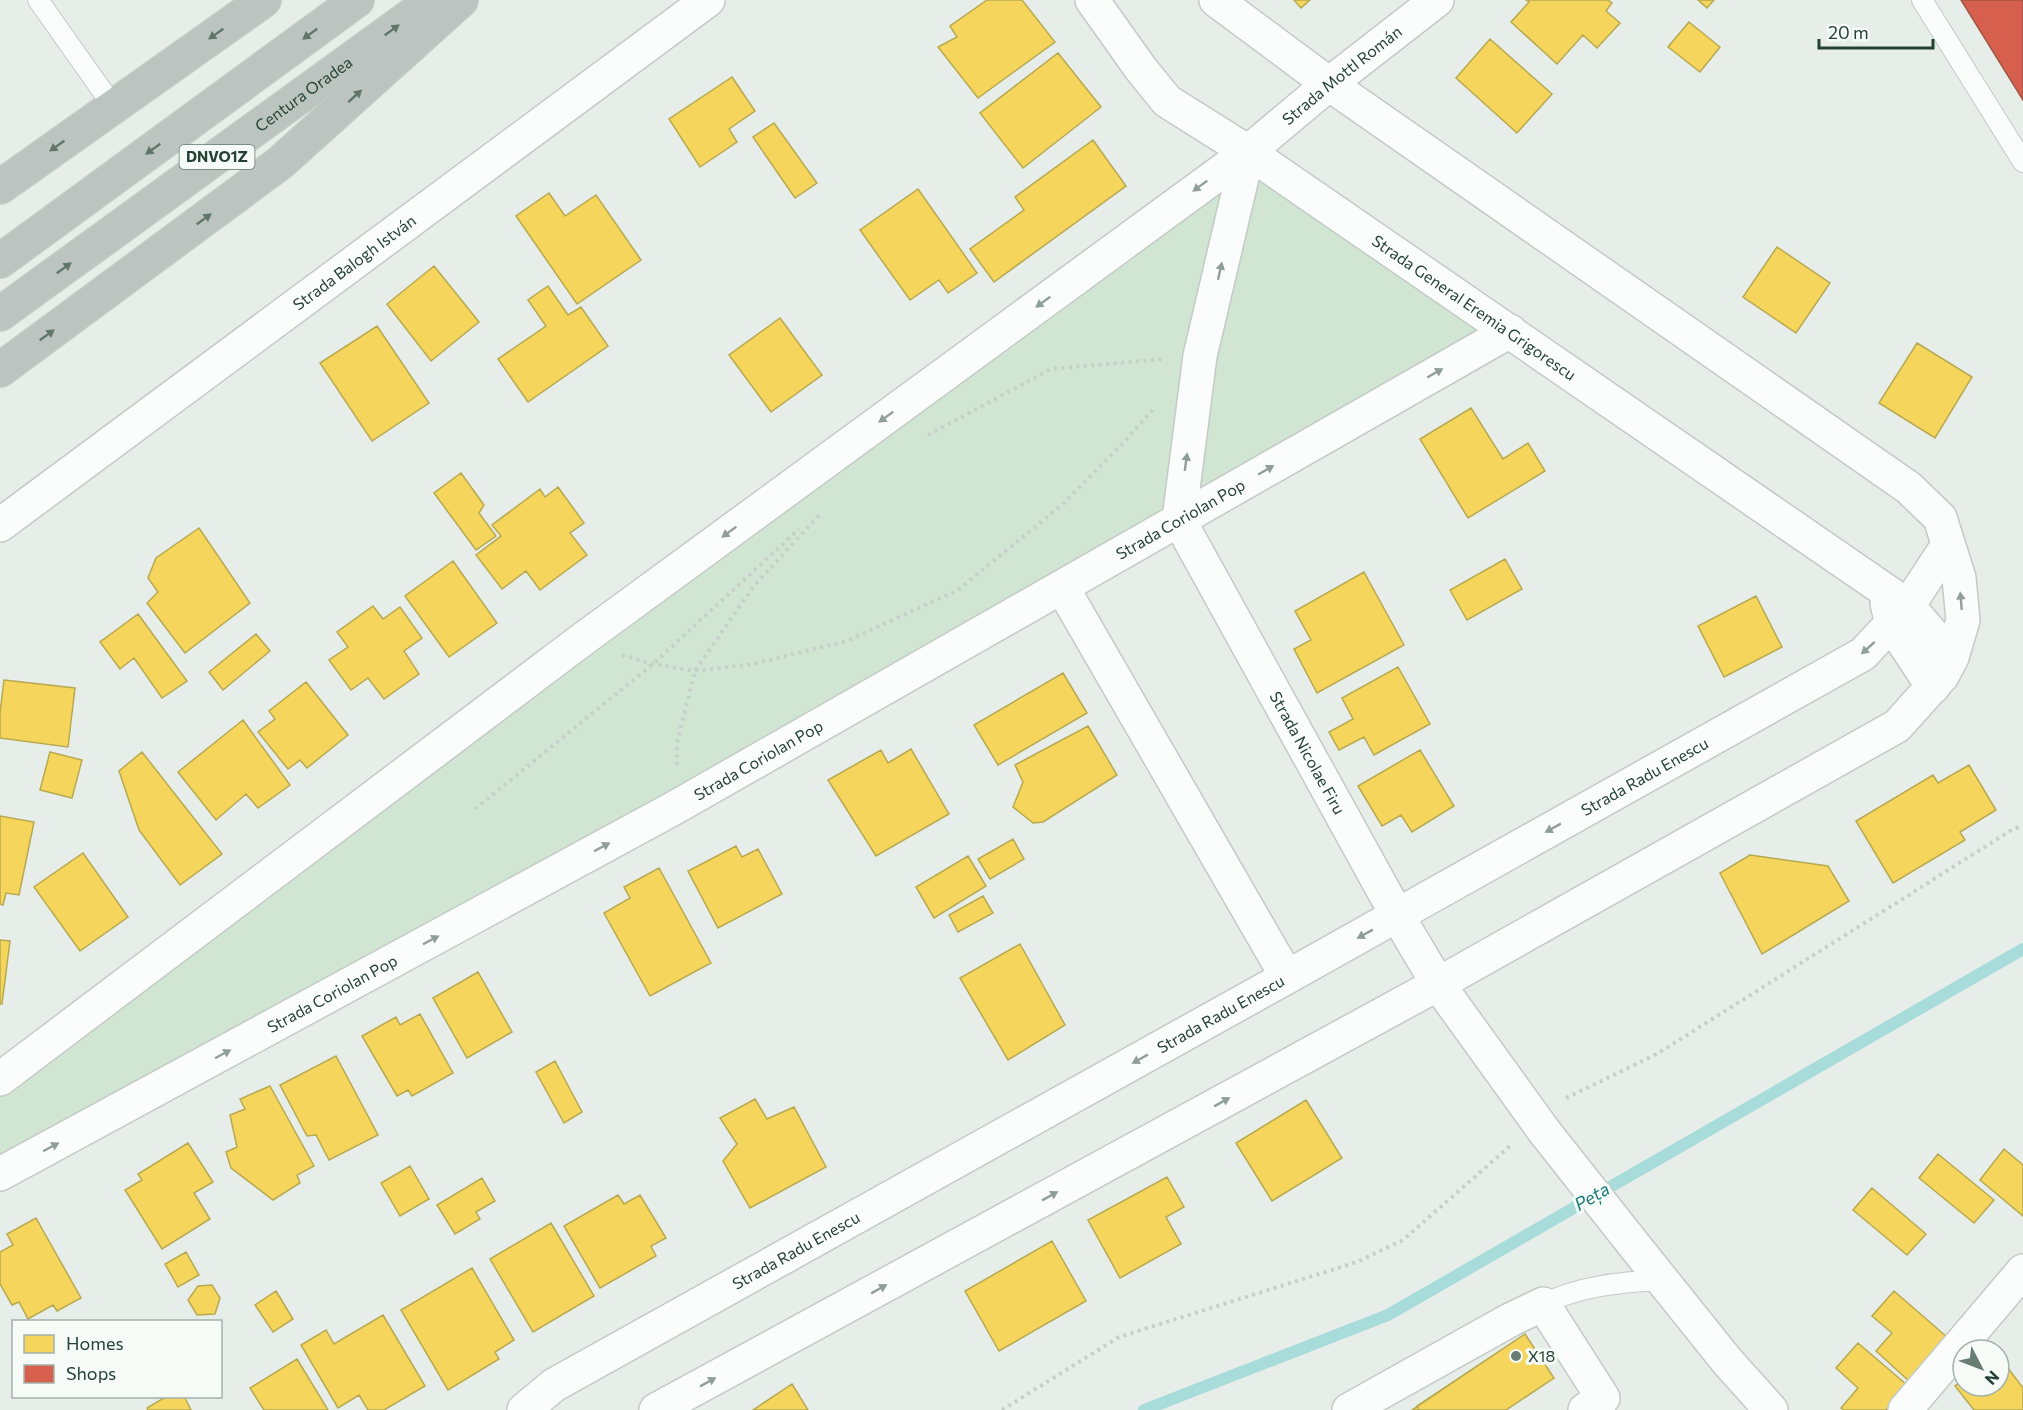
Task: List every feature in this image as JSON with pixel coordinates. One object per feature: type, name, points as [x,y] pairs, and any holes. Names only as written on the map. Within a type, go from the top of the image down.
[{"type":"highway","points":[[0,187],[264,0]]},
{"type":"highway","name":"DNVO1Z","points":[[0,261],[357,0]]},
{"type":"highway","name":"Centura Oradea","points":[[0,314],[433,0]]},
{"type":"highway","points":[[0,370],[280,163],[461,0]]},
{"type":"street","name":"Strada Balogh István","points":[[0,525],[708,0]]},
{"type":"street","name":"Strada General Eremia Grigorescu","points":[[1092,0],[1167,101],[1248,152],[1510,331],[1894,607],[1952,657]]},
{"type":"street","points":[[656,1410],[1438,984],[1897,726],[1933,687],[1952,657],[1963,620],[1959,578],[1940,518],[1909,488],[1329,84],[1216,0]]},
{"type":"street","name":"Strada Mottl Román","points":[[1248,152],[1329,84],[1437,0]]},
{"type":"street","points":[[1179,520],[1200,357],[1248,152]]},
{"type":"street","points":[[0,1079],[579,642],[1248,152]]},
{"type":"street","name":"Strada Coriolan Pop","points":[[0,1174],[676,807],[1510,331]]},
{"type":"street","name":"Strada Nicolae Firu","points":[[1179,520],[1397,915],[1438,984],[1544,1131],[1727,1361],[1771,1410]]},
{"type":"street","name":"Strada Radu Enescu","points":[[524,1410],[554,1385],[1863,654],[1894,607],[1948,545]]},
{"type":"street","points":[[1062,587],[1287,977]]},
{"type":"street","name":"Strada General Eremia Grigorescu","points":[[1894,607],[1933,687]]},
{"type":"street","points":[[1905,1410],[2023,1271]]},
{"type":"street","points":[[1349,1410],[1543,1304],[1594,1404]]},
{"type":"lane","points":[[38,0],[113,106]]},
{"type":"lane","points":[[1922,0],[2023,162]]},
{"type":"lane","points":[[1543,1304],[1566,1293],[1618,1282],[1662,1280]]},
{"type":"path","points":[[922,439],[1051,369],[1200,357]]},
{"type":"path","points":[[579,642],[653,664],[695,671],[753,664],[847,641],[958,590],[1063,504],[1124,442],[1162,399]]},
{"type":"path","points":[[475,809],[653,664],[823,508],[753,587],[695,671],[677,743],[676,807]]},
{"type":"path","points":[[1558,1089],[1566,1099],[1657,1054],[2010,831],[2023,825]]},
{"type":"path","points":[[1002,1410],[1119,1337],[1357,1262],[1403,1240],[1511,1145]]},
{"type":"green space","points":[[1248,152],[1510,331],[0,1174],[0,1079]]},
{"type":"building: Homes","points":[[987,0],[1022,0],[1055,42],[978,98],[938,47],[957,37],[950,26]]},
{"type":"building: Homes","points":[[1294,0],[1310,0],[1301,8]]},
{"type":"building: Homes","points":[[1526,0],[1608,0],[1612,3],[1606,11],[1620,23],[1597,48],[1583,35],[1557,64],[1511,22],[1529,2]]},
{"type":"building: Homes","points":[[1698,0],[1714,0],[1707,8]]},
{"type":"building: Homes","points":[[1689,22],[1720,47],[1700,72],[1668,47]]},
{"type":"building: Homes","points":[[1490,39],[1552,94],[1517,133],[1456,78]]},
{"type":"building: Homes","points":[[1058,53],[1101,107],[1023,168],[980,113]]},
{"type":"building: Homes","points":[[732,77],[755,111],[729,129],[737,142],[700,167],[669,119]]},
{"type":"building: Homes","points":[[774,123],[817,183],[795,198],[753,137]]},
{"type":"building: Homes","points":[[1093,140],[1126,186],[994,282],[970,249],[1024,210],[1015,197]]},
{"type":"building: Homes","points":[[918,189],[977,273],[948,293],[939,280],[910,300],[860,230]]},
{"type":"building: Homes","points":[[549,193],[565,216],[596,195],[641,260],[577,304],[516,216]]},
{"type":"building: Homes","points":[[1777,247],[1830,283],[1796,333],[1743,297]]},
{"type":"building: Homes","points":[[434,266],[479,322],[431,361],[387,304]]},
{"type":"building: Homes","points":[[548,286],[568,315],[581,307],[608,346],[528,402],[498,359],[546,326],[528,300]]},
{"type":"building: Homes","points":[[780,318],[822,375],[771,412],[729,355]]},
{"type":"building: Homes","points":[[377,326],[429,403],[372,441],[320,363]]},
{"type":"building: Homes","points":[[1917,343],[1972,377],[1935,438],[1879,403]]},
{"type":"building: Homes","points":[[1471,408],[1503,459],[1528,443],[1545,471],[1468,518],[1420,439]]},
{"type":"building: Homes","points":[[461,473],[484,505],[479,513],[496,536],[476,550],[434,493]]},
{"type":"building: Homes","points":[[558,487],[584,523],[570,533],[587,555],[540,590],[526,571],[502,589],[476,555],[501,536],[492,525],[540,489],[545,497]]},
{"type":"building: Homes","points":[[199,528],[250,603],[185,653],[147,603],[158,592],[148,578],[156,558]]},
{"type":"building: Homes","points":[[1505,559],[1522,589],[1467,620],[1450,590]]},
{"type":"building: Homes","points":[[453,561],[497,623],[449,657],[405,596]]},
{"type":"building: Homes","points":[[1364,572],[1404,645],[1317,693],[1294,649],[1311,640],[1295,611]]},
{"type":"building: Homes","points":[[1756,596],[1782,647],[1724,677],[1698,626]]},
{"type":"building: Homes","points":[[373,606],[383,619],[400,607],[422,638],[404,651],[419,674],[384,699],[368,678],[351,690],[329,660],[348,647],[337,632]]},
{"type":"building: Homes","points":[[138,614],[187,681],[162,698],[134,658],[120,669],[100,642]]},
{"type":"building: Homes","points":[[256,634],[270,651],[223,690],[209,672]]},
{"type":"building: Homes","points":[[1398,667],[1430,724],[1374,755],[1364,737],[1339,750],[1329,732],[1353,719],[1342,698]]},
{"type":"building: Homes","points":[[1063,673],[1087,713],[998,765],[974,725]]},
{"type":"building: Homes","points":[[4,680],[75,688],[68,747],[0,738]]},
{"type":"building: Homes","points":[[306,682],[348,735],[307,768],[300,760],[288,769],[258,732],[275,719],[269,711]]},
{"type":"building: Homes","points":[[243,720],[290,785],[258,808],[246,794],[216,820],[178,772]]},
{"type":"building: Homes","points":[[1088,726],[1117,775],[1043,822],[1033,823],[1013,807],[1023,782],[1015,765]]},
{"type":"building: Homes","points":[[911,749],[949,814],[876,856],[828,780],[881,750],[888,763]]},
{"type":"building: Homes","points":[[1420,750],[1454,806],[1412,832],[1401,815],[1382,826],[1358,786]]},
{"type":"building: Homes","points":[[50,752],[82,760],[72,798],[40,790]]},
{"type":"building: Homes","points":[[142,752],[222,854],[180,885],[139,830],[119,771]]},
{"type":"building: Homes","points":[[1969,765],[1996,810],[1960,832],[1965,840],[1893,883],[1856,821],[1933,775],[1938,783]]},
{"type":"building: Homes","points":[[0,816],[34,822],[19,895],[6,893],[3,905],[0,904]]},
{"type":"building: Homes","points":[[1013,839],[1024,859],[990,879],[978,859]]},
{"type":"building: Homes","points":[[736,846],[742,857],[758,849],[782,894],[718,928],[688,871]]},
{"type":"building: Homes","points":[[83,853],[128,917],[80,951],[34,887]]},
{"type":"building: Homes","points":[[1750,855],[1828,866],[1849,901],[1762,954],[1720,873]]},
{"type":"building: Homes","points":[[968,856],[986,886],[934,918],[916,887]]},
{"type":"building: Homes","points":[[659,868],[711,963],[650,996],[604,913],[630,898],[624,887]]},
{"type":"building: Homes","points":[[983,896],[993,913],[958,932],[949,915]]},
{"type":"building: Homes","points":[[0,940],[10,941],[2,1004],[0,1004]]},
{"type":"building: Homes","points":[[1020,944],[1065,1025],[1008,1060],[960,978]]},
{"type":"building: Homes","points":[[478,972],[512,1032],[467,1058],[433,998]]},
{"type":"building: Homes","points":[[420,1014],[453,1073],[412,1096],[408,1090],[397,1096],[362,1036],[396,1017],[400,1025]]},
{"type":"building: Homes","points":[[336,1056],[378,1135],[329,1160],[316,1135],[307,1136],[280,1085]]},
{"type":"building: Homes","points":[[555,1061],[582,1112],[564,1123],[536,1072]]},
{"type":"building: Homes","points":[[270,1086],[314,1166],[297,1175],[300,1183],[273,1200],[231,1168],[226,1152],[237,1147],[230,1115],[245,1109],[240,1099]]},
{"type":"building: Homes","points":[[755,1099],[767,1119],[794,1107],[826,1167],[750,1208],[723,1161],[737,1144],[720,1118]]},
{"type":"building: Homes","points":[[1306,1100],[1342,1158],[1272,1201],[1236,1143]]},
{"type":"building: Homes","points":[[188,1143],[213,1182],[194,1193],[210,1219],[162,1249],[125,1190],[142,1180],[138,1174]]},
{"type":"building: Homes","points":[[2004,1149],[2023,1165],[2023,1216],[1980,1180]]},
{"type":"building: Homes","points":[[1938,1154],[1994,1200],[1974,1223],[1919,1178]]},
{"type":"building: Homes","points":[[410,1166],[429,1199],[400,1216],[381,1183]]},
{"type":"building: Homes","points":[[1167,1177],[1184,1207],[1166,1217],[1181,1244],[1120,1278],[1088,1220]]},
{"type":"building: Homes","points":[[482,1178],[495,1201],[476,1212],[480,1219],[455,1234],[437,1205]]},
{"type":"building: Homes","points":[[1872,1188],[1926,1234],[1907,1255],[1853,1210]]},
{"type":"building: Homes","points":[[618,1195],[624,1204],[640,1195],[666,1238],[651,1246],[656,1256],[600,1288],[564,1226]]},
{"type":"building: Homes","points":[[36,1218],[81,1298],[57,1311],[53,1305],[28,1319],[19,1302],[12,1305],[0,1284],[0,1252],[13,1245],[7,1234]]},
{"type":"building: Homes","points":[[551,1223],[594,1296],[533,1332],[490,1259]]},
{"type":"building: Homes","points":[[1052,1241],[1086,1301],[999,1351],[965,1291]]},
{"type":"building: Homes","points":[[186,1252],[199,1275],[178,1287],[165,1264]]},
{"type":"building: Homes","points":[[472,1268],[514,1340],[495,1352],[499,1359],[448,1390],[401,1310]]},
{"type":"building: Homes","points":[[212,1285],[220,1298],[215,1314],[197,1315],[188,1300],[198,1286]]},
{"type":"building: Homes","points":[[276,1291],[293,1319],[273,1332],[255,1305]]},
{"type":"building: Homes","points":[[1894,1291],[1947,1337],[1909,1381],[1876,1351],[1892,1333],[1872,1316]]},
{"type":"building: Homes","points":[[383,1315],[425,1386],[384,1410],[368,1410],[359,1395],[338,1408],[301,1345],[326,1330],[334,1344]]},
{"type":"building: Homes","name":"X18","points":[[1525,1334],[1554,1378],[1506,1410],[1412,1410]]},
{"type":"building: Homes","name":"X18","points":[[1525,1334],[1554,1378],[1506,1410],[1419,1410],[1417,1406]]},
{"type":"building: Homes","points":[[1858,1343],[1907,1385],[1886,1410],[1844,1410],[1841,1408],[1858,1388],[1836,1368]]},
{"type":"building: Homes","points":[[297,1359],[328,1410],[264,1410],[250,1388]]},
{"type":"building: Homes","points":[[2011,1372],[2023,1388],[2023,1410],[1974,1410],[1964,1398],[2011,1398]]},
{"type":"building: Homes","points":[[792,1384],[808,1410],[753,1410]]},
{"type":"building: Homes","points":[[164,1398],[185,1398],[191,1410],[148,1410],[147,1408]]},
{"type":"building: Shops","points":[[1961,0],[2023,0],[2023,100]]},
{"type":"waterway","name":"Peța","points":[[1144,1410],[1388,1315],[2023,949]]},
{"type":"place","name":"X18","points":[[1516,1356]]}]
